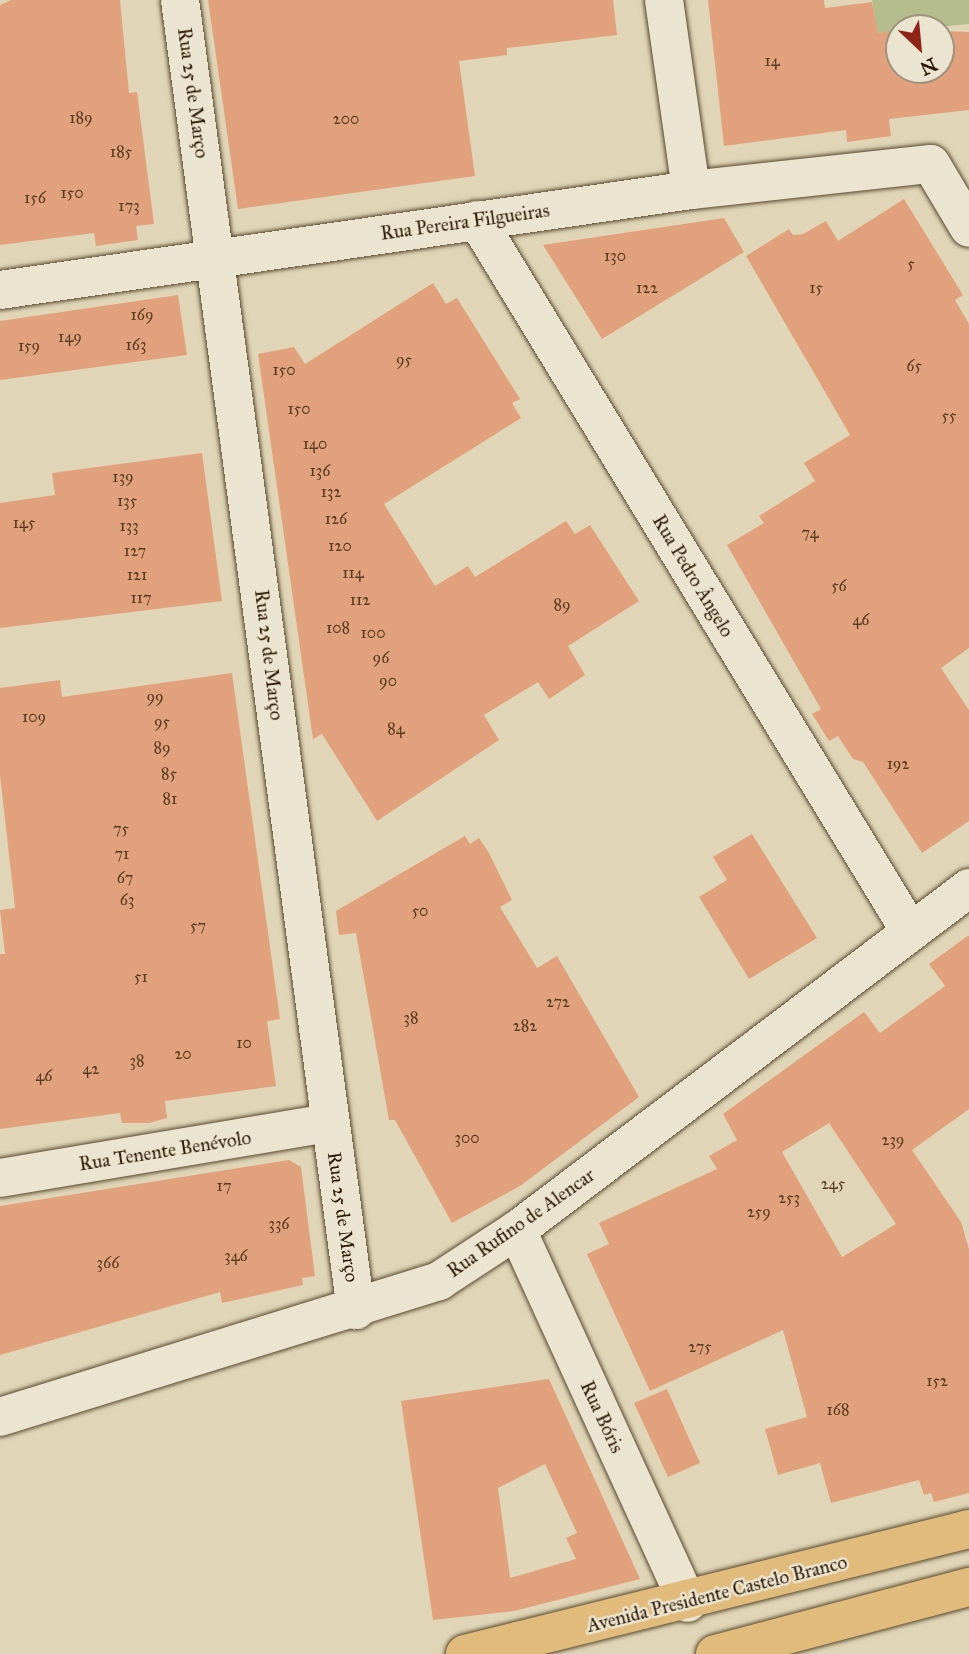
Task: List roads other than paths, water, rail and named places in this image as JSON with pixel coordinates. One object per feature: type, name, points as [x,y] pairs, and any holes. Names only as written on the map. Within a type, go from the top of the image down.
[{"type":"main road","name":"Avenida Presidente Castelo Branco","points":[[465,1654],[688,1603],[969,1529]]},
{"type":"main road","points":[[715,1654],[969,1587]]},
{"type":"street","name":"Rua 25 de Março","points":[[180,0],[356,1310]]},
{"type":"street","points":[[664,0],[691,190]]},
{"type":"street","name":"Rua Pereira Filgueiras","points":[[0,290],[217,261],[691,190],[931,164],[969,228]]},
{"type":"street","name":"Rua Pedro Ângelo","points":[[477,220],[910,931]]},
{"type":"street","name":"Rua Rufino de Alencar","points":[[0,1417],[356,1310],[439,1281],[517,1230],[969,888]]},
{"type":"street","name":"Rua Tenente Benévolo","points":[[0,1178],[330,1123]]},
{"type":"street","name":"Rua Bóris","points":[[517,1230],[688,1603]]}]
